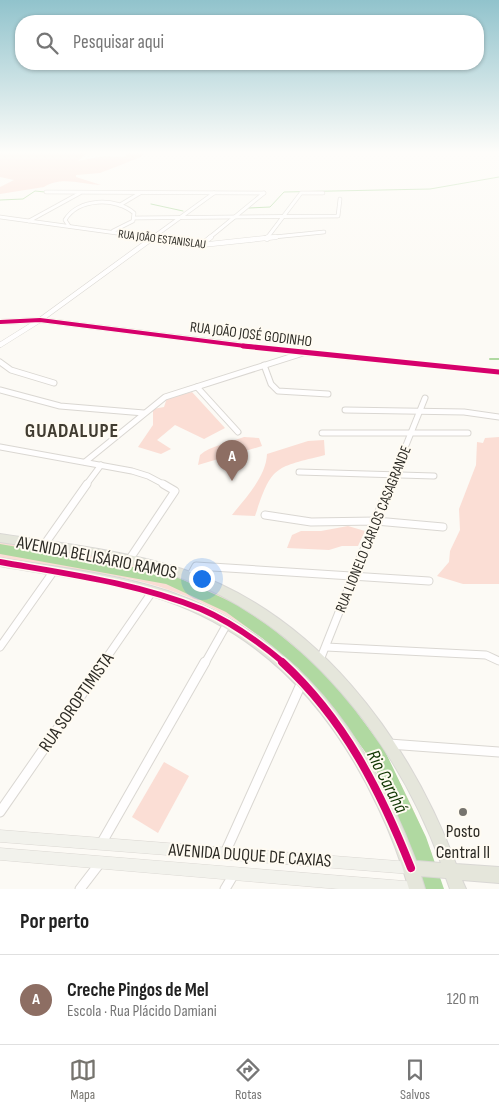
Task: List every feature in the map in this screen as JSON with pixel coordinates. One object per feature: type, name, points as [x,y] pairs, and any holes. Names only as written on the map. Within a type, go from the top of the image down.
[{"type":"main road","name":"AVENIDA BELISÁRIO RAMOS","points":[[0,538],[129,560],[190,576],[225,591],[264,614],[320,660],[354,700],[386,743],[418,799],[447,871],[458,889]]},
{"type":"main road","name":"AVENIDA BELISÁRIO RAMOS","points":[[0,562],[152,592],[189,605],[227,624],[262,646],[302,680],[336,719],[362,759],[414,868],[418,889]]},
{"type":"main road","name":"AVENIDA DUQUE DE CAXIAS","points":[[0,836],[499,875]]},
{"type":"main road","name":"AVENIDA DUQUE DE CAXIAS","points":[[0,854],[372,887],[418,889]]},
{"type":"street","points":[[29,221],[76,194]]},
{"type":"street","points":[[120,205],[138,194]]},
{"type":"street","points":[[0,346],[40,320],[212,194]]},
{"type":"street","points":[[201,245],[262,194]]},
{"type":"street","points":[[267,239],[300,194]]},
{"type":"street","points":[[134,218],[338,216],[340,199]]},
{"type":"street","points":[[68,226],[66,217],[78,206],[93,203],[120,205],[131,209],[134,218]]},
{"type":"street","name":"RUA JOÃO ESTANISLAU","points":[[0,216],[201,245],[324,232]]},
{"type":"street","points":[[111,232],[129,224],[134,218]]},
{"type":"street","name":"RUA JOÃO JOSÉ GODINHO","points":[[0,322],[40,320],[302,352],[499,372]]},
{"type":"street","points":[[85,462],[164,397],[302,352]]},
{"type":"street","points":[[0,362],[11,370],[54,383]]},
{"type":"street","points":[[264,365],[271,384],[278,391],[328,394]]},
{"type":"street","points":[[196,387],[238,432]]},
{"type":"street","points":[[0,390],[60,406],[144,413]]},
{"type":"street","points":[[0,398],[8,393]]},
{"type":"street","name":"RUA LIONELO CARLOS CASAGRANDE","points":[[320,660],[425,398]]},
{"type":"street","points":[[345,410],[469,413],[499,417]]},
{"type":"street","points":[[322,433],[468,433]]},
{"type":"street","points":[[0,447],[101,465],[148,476],[175,491],[129,560]]},
{"type":"street","points":[[44,545],[101,465]]},
{"type":"street","points":[[300,472],[434,476]]},
{"type":"street","points":[[265,515],[311,522],[376,521],[443,527]]},
{"type":"street","points":[[190,576],[196,566],[429,581]]},
{"type":"street","points":[[0,647],[53,572]]},
{"type":"street","name":"RUA SOROPTIMISTA","points":[[0,812],[152,592]]},
{"type":"street","points":[[101,844],[227,624]]},
{"type":"street","points":[[326,647],[486,655],[499,661]]},
{"type":"street","points":[[225,853],[302,680]]},
{"type":"street","points":[[386,743],[499,752]]},
{"type":"street","points":[[80,889],[100,863]]},
{"type":"street","points":[[225,889],[234,874]]},
{"type":"shaded area","points":[[192,392],[225,428],[204,439],[175,425],[157,440],[171,449],[161,454],[138,447],[153,425],[153,409],[164,407],[167,398]]},
{"type":"shaded area","points":[[244,437],[259,438],[262,446],[198,465],[200,455],[204,452]]},
{"type":"shaded area","points":[[499,437],[499,584],[463,584],[437,576],[449,562],[450,551],[460,530],[459,509],[476,465],[477,442],[483,443],[485,438]]},
{"type":"shaded area","points":[[324,440],[325,455],[295,463],[277,471],[266,487],[255,516],[232,515],[259,479],[267,454],[308,441]]},
{"type":"shaded area","points":[[348,526],[365,531],[358,546],[342,546],[329,550],[287,548],[292,535],[301,531],[321,531]]},
{"type":"shaded area","points":[[0,541],[113,559],[157,569],[224,596],[265,622],[302,652],[335,686],[365,724],[413,808],[432,854],[412,851],[394,806],[372,764],[347,724],[318,688],[285,656],[248,628],[206,605],[160,587],[102,574],[0,558]]},
{"type":"shaded area","points":[[164,762],[189,776],[158,833],[132,817]]},
{"type":"waterway","points":[[0,200],[23,199],[30,194]]},
{"type":"waterway","points":[[249,208],[270,207],[282,194]]},
{"type":"waterway","points":[[151,204],[183,211]]},
{"type":"waterway","points":[[490,359],[499,359]]},
{"type":"waterway","name":"Rio Carahá","points":[[0,549],[168,579],[231,608],[267,633],[303,663],[336,698],[378,755],[419,844],[434,889]]},
{"type":"cycle path","points":[[0,322],[40,320],[303,353],[499,372]]},
{"type":"cycle path","points":[[0,562],[96,579],[153,592],[202,610],[245,633],[283,662],[316,696],[345,734],[370,776],[392,820],[411,868]]},
{"type":"place","name":"Creche Pingos de Mel","points":[[232,481]]},
{"type":"place","name":"Posto Central II","points":[[463,812]]},
{"type":"district","name":"GUADALUPE","points":[[72,430]]}]
